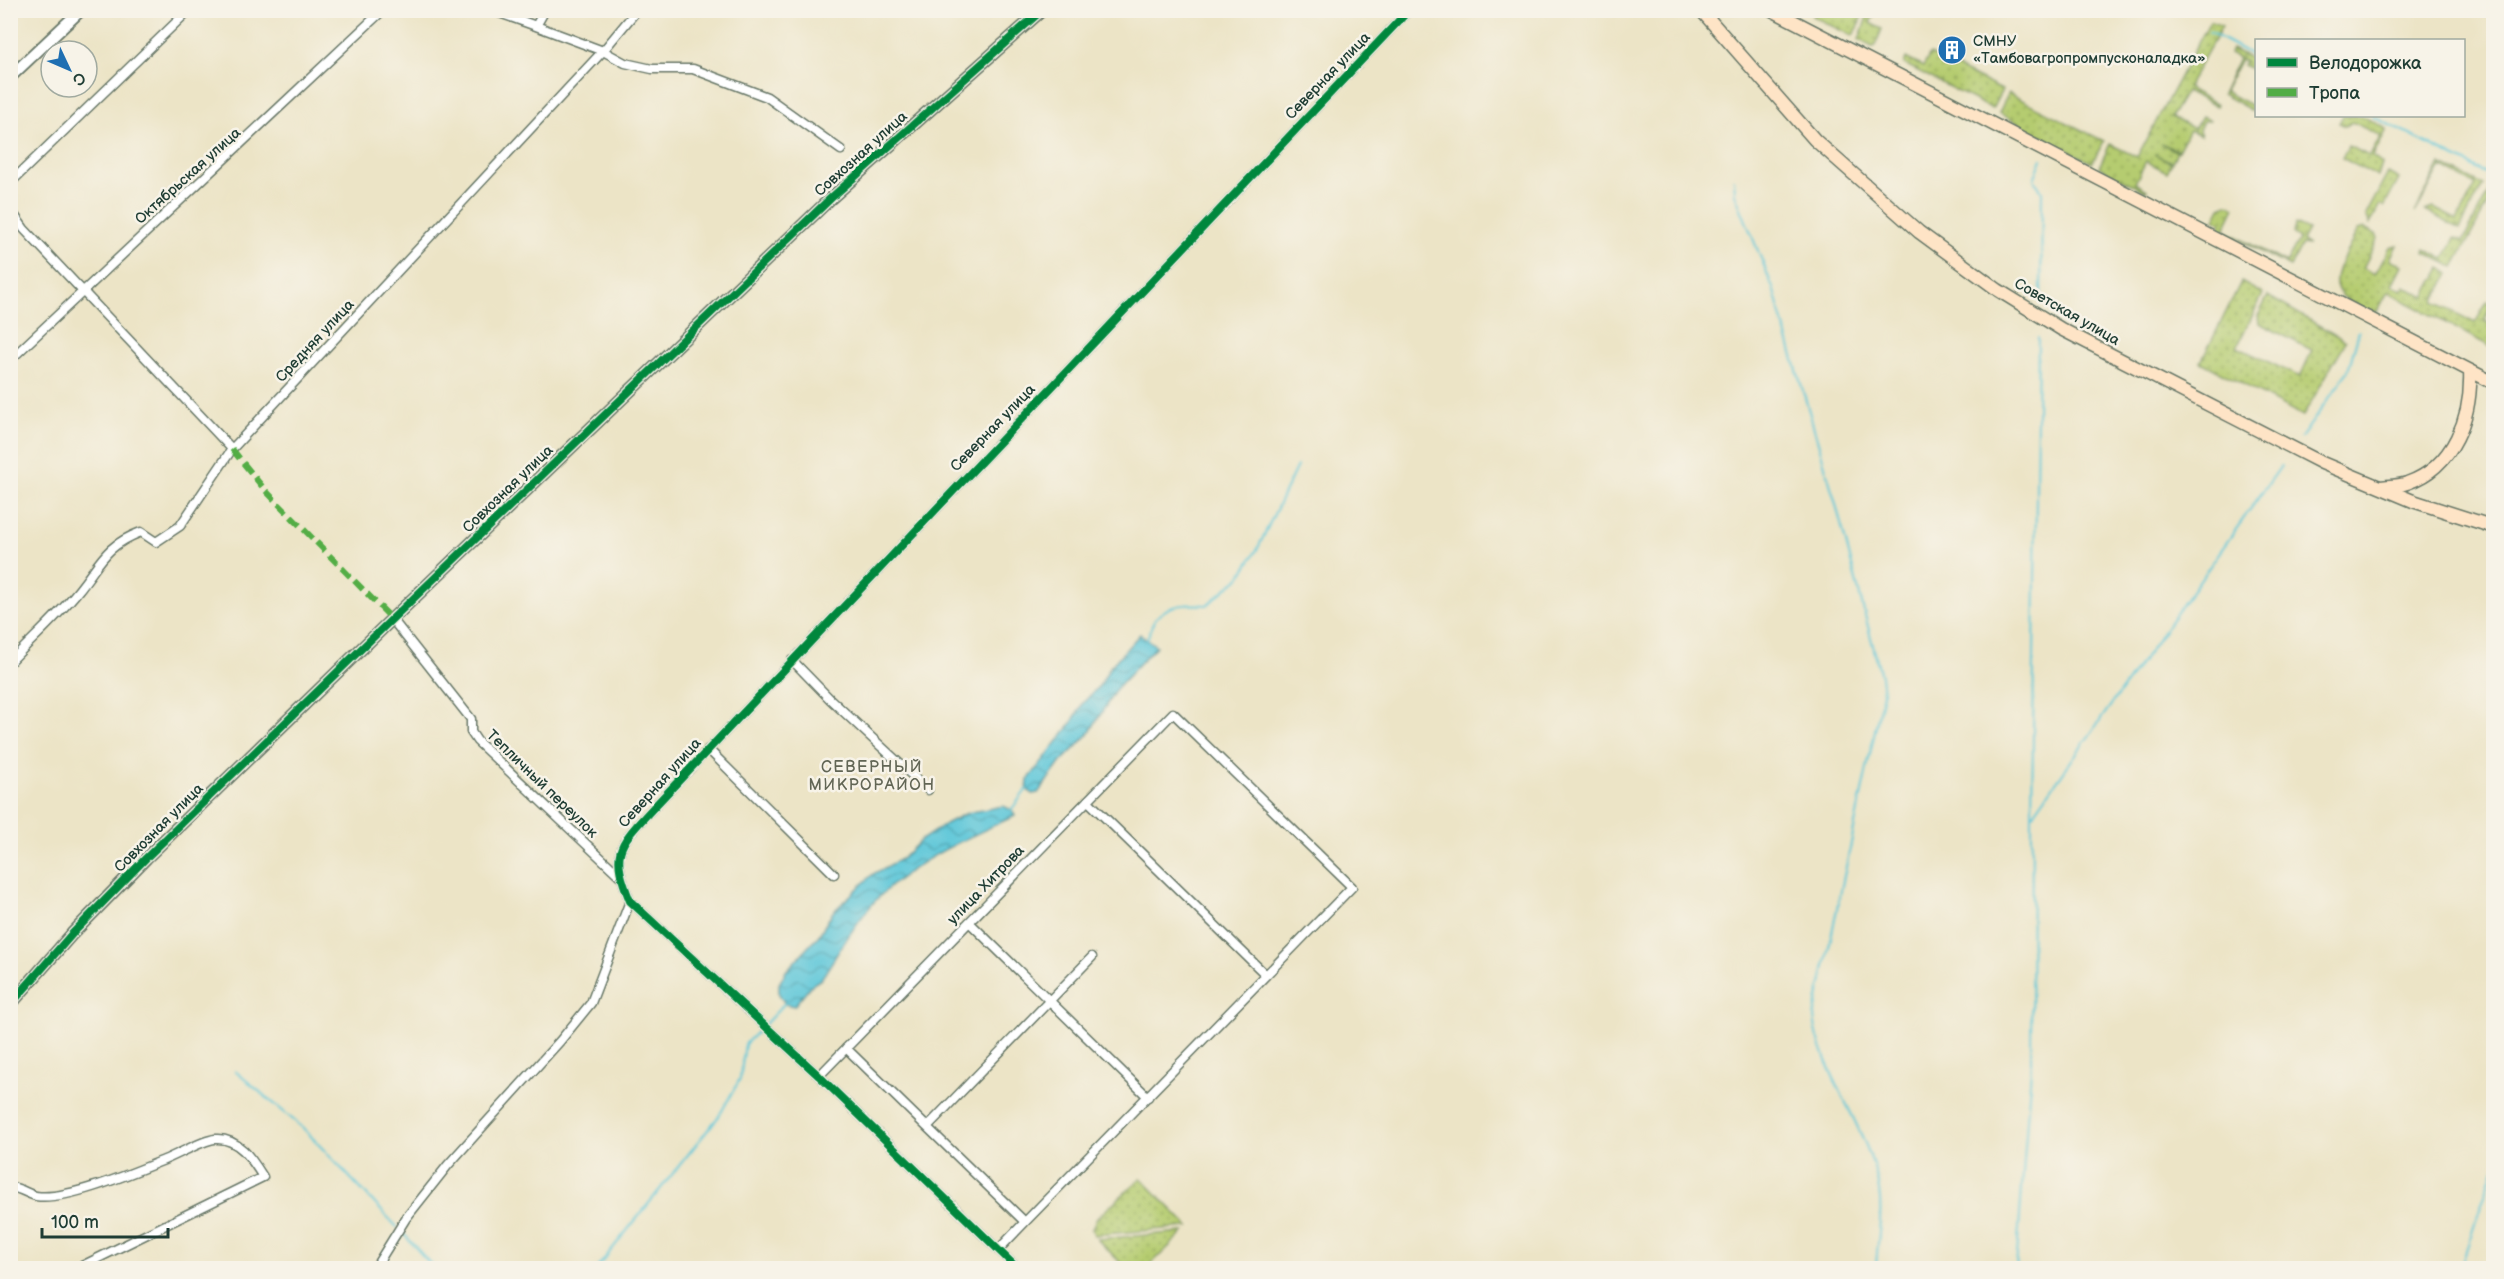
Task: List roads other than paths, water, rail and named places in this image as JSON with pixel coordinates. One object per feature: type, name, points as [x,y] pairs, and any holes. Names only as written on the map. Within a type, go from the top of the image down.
[{"type":"main road","name":"Советская улица","points":[[1701,10],[1753,72],[1823,147],[1919,232],[1998,290],[2061,329],[2322,463],[2413,501],[2493,527]]},
{"type":"main road","points":[[1772,10],[2493,383]]},
{"type":"main road","points":[[2380,487],[2406,484],[2436,467],[2454,442],[2468,413],[2470,370]]},
{"type":"street","points":[[10,77],[81,10]]},
{"type":"street","points":[[10,183],[189,10]]},
{"type":"street","name":"Октябрьская улица","points":[[10,360],[273,116],[383,10]]},
{"type":"street","points":[[490,10],[603,51],[624,63],[652,69],[693,69],[767,97],[841,150]]},
{"type":"street","points":[[536,26],[545,10]]},
{"type":"street","name":"Средняя улица","points":[[10,662],[79,590],[96,563],[123,539],[141,532],[156,542],[180,526],[232,449],[603,51],[637,10]]},
{"type":"street","name":"Совхозная улица","points":[[10,1005],[72,934],[146,858],[392,619],[831,198],[1042,10]]},
{"type":"street","name":"Северная улица","points":[[620,876],[617,862],[630,835],[708,749],[1409,10]]},
{"type":"street","points":[[10,209],[24,229],[232,449]]},
{"type":"street","name":"Тепличный переулок","points":[[392,619],[471,719],[471,732],[477,741],[620,876]]},
{"type":"street","points":[[792,660],[928,790]]},
{"type":"street","name":"улица Хитрова","points":[[819,1076],[1173,713],[1352,887],[1266,975]]},
{"type":"street","points":[[708,749],[834,874]]},
{"type":"street","points":[[998,1250],[1266,975],[1088,801]]},
{"type":"street","points":[[620,876],[630,901],[819,1076],[1017,1269]]},
{"type":"street","points":[[375,1269],[406,1218],[448,1165],[560,1041],[591,1003],[630,901]]},
{"type":"street","points":[[969,922],[1148,1096]]},
{"type":"street","points":[[927,1126],[1092,957]]},
{"type":"street","points":[[846,1048],[1025,1222]]},
{"type":"street","points":[[10,1187],[21,1188],[36,1196],[70,1192],[106,1183],[216,1139],[237,1145],[247,1152],[263,1177],[78,1269]]},
{"type":"water","points":[[1140,634],[1156,646],[1116,689],[1088,735],[1061,762],[1038,793],[1032,794],[1027,789],[1028,780],[1071,724],[1083,703],[1100,685],[1110,667]]},
{"type":"water","points":[[1003,806],[1012,810],[1015,816],[929,859],[883,893],[858,922],[821,979],[810,986],[794,1006],[785,1004],[779,994],[779,984],[786,971],[819,935],[833,912],[873,874],[903,858],[921,840],[947,823],[967,813]]},
{"type":"waterway","points":[[2209,32],[2255,56]]},
{"type":"waterway","points":[[2374,117],[2494,177]]},
{"type":"waterway","points":[[2041,301],[2042,192],[2034,179],[2042,159]]},
{"type":"waterway","points":[[1734,179],[1735,194],[1773,288],[1834,497],[1881,676],[1883,693],[1814,1017],[1826,1060],[1874,1168],[1880,1209],[1876,1268]]},
{"type":"waterway","points":[[2301,438],[2348,371],[2359,331]]},
{"type":"waterway","points":[[2032,815],[2038,338]]},
{"type":"waterway","points":[[1147,639],[1154,622],[1162,612],[1181,605],[1207,605],[1240,577],[1258,548],[1297,466]]},
{"type":"waterway","points":[[2016,1268],[2031,1068],[2032,816],[2281,466]]},
{"type":"waterway","points":[[1011,810],[1027,789]]},
{"type":"waterway","points":[[765,1024],[786,1002]]},
{"type":"waterway","points":[[597,1268],[719,1116],[740,1079],[745,1044],[761,1028]]},
{"type":"waterway","points":[[235,1071],[303,1128],[397,1227]]},
{"type":"waterway","points":[[2460,1268],[2494,1168]]},
{"type":"waterway","points":[[401,1231],[434,1268]]},
{"type":"place","name":"СМНУ «Тамбовагропромпусконаладка»","points":[[1952,50]]},
{"type":"district","name":"СЕВЕРНЫЙ МИКРОРАЙОН","points":[[872,776]]}]
